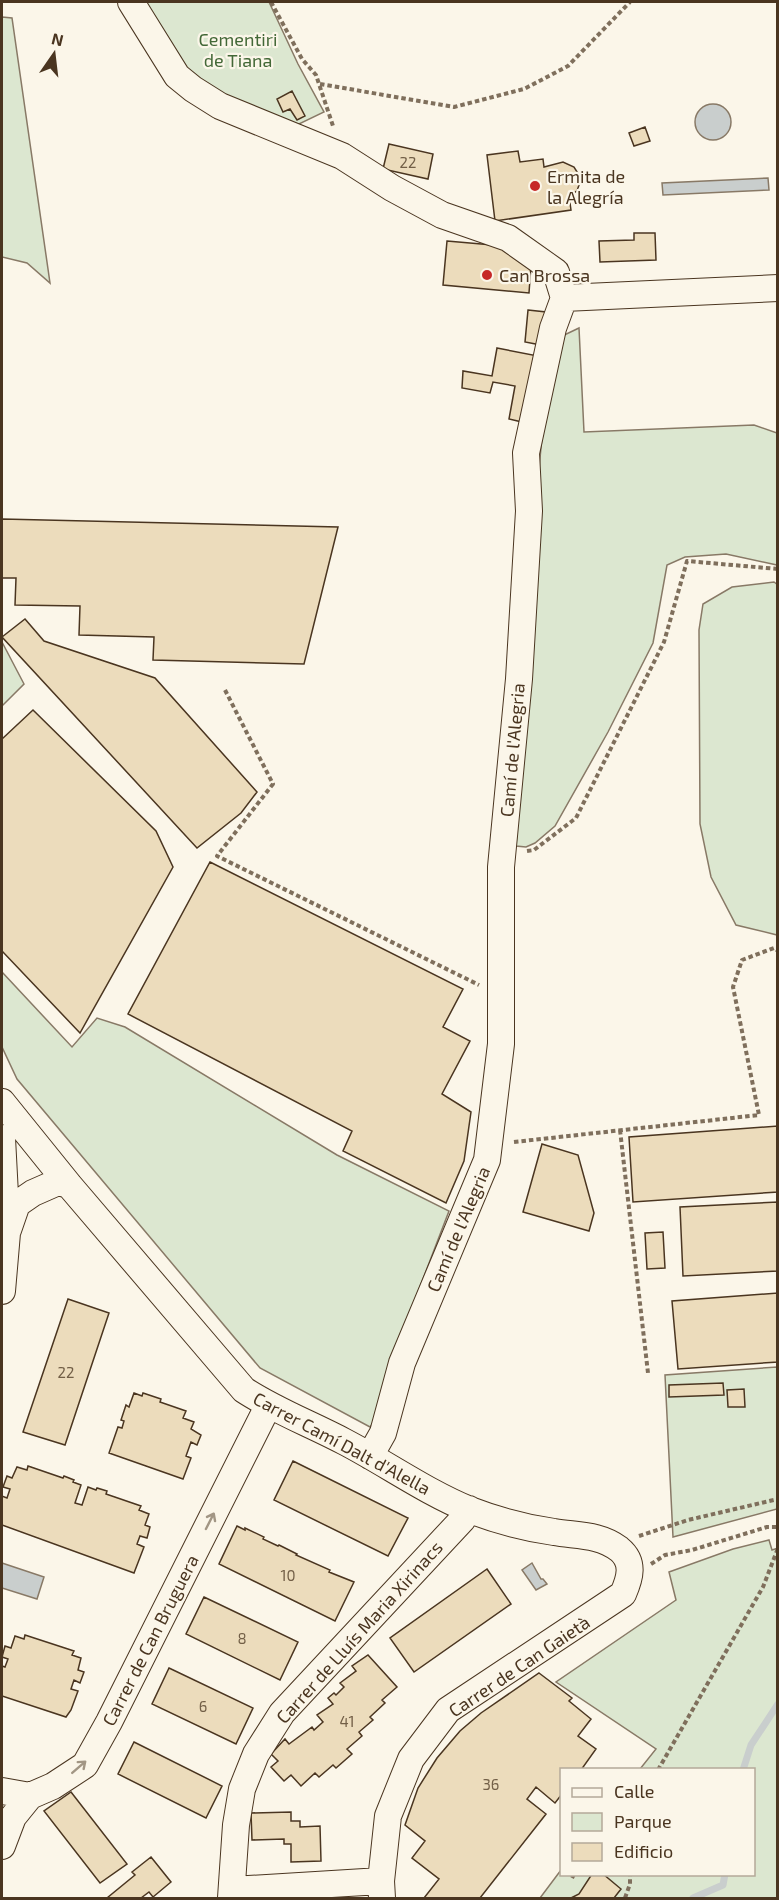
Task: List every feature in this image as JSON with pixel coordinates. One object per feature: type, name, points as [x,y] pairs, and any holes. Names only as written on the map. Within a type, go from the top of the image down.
[{"type":"street","points":[[131,2],[177,76],[193,89],[220,106],[342,156],[392,188],[442,215],[508,238],[556,272],[564,298],[777,288]]},
{"type":"street","name":"Camí de l'Alegria","points":[[370,1456],[383,1433],[402,1363],[487,1160],[501,1044],[502,856],[519,679],[527,545],[529,511],[526,453],[554,328],[564,298]]},
{"type":"street","name":"Carrer Camí Dalt d'Alella","points":[[2,1102],[69,1185],[227,1373],[244,1390],[268,1406],[345,1442],[421,1486],[469,1509],[510,1523],[555,1533],[586,1535],[606,1541],[621,1551]]},
{"type":"street","points":[[2,1138],[7,1233],[2,1291]]},
{"type":"street","points":[[7,1233],[17,1204],[33,1193],[58,1182],[69,1185]]},
{"type":"street","name":"Carrer de Can Bruguera","points":[[2,1846],[13,1816],[30,1796],[53,1786],[84,1765],[109,1722],[268,1406]]},
{"type":"street","name":"Carrer de Lluís Maria Xirinacs","points":[[232,1894],[236,1824],[242,1789],[256,1754],[282,1713],[462,1520],[469,1509]]},
{"type":"street","points":[[621,1551],[629,1562],[630,1577]]},
{"type":"street","name":"Carrer de Can Gaietà","points":[[381,1890],[388,1816],[411,1759],[448,1710],[603,1609],[623,1594],[630,1577]]},
{"type":"street","points":[[2,1791],[30,1796]]},
{"type":"street","points":[[232,1894],[381,1890]]},
{"type":"path","points":[[271,2],[302,59],[316,75],[342,156]]},
{"type":"path","points":[[320,84],[454,107],[524,89],[568,66],[630,2]]},
{"type":"path","points":[[502,856],[534,850],[576,819],[664,642],[687,561],[777,569]]},
{"type":"path","points":[[225,690],[273,784],[217,856],[501,996]]},
{"type":"path","points":[[489,1144],[759,1115],[733,987],[742,960],[774,948],[777,951]]},
{"type":"path","points":[[620,1130],[648,1373]]},
{"type":"path","points":[[621,1551],[634,1538],[688,1520],[777,1499]]},
{"type":"path","points":[[630,1577],[665,1555],[693,1550],[767,1527],[777,1527]]},
{"type":"path","points":[[659,1768],[763,1587],[777,1548]]},
{"type":"path","points":[[625,1899],[630,1876]]},
{"type":"green space","name":"Cementiri de Tiana","points":[[145,2],[269,2],[324,112],[297,125],[213,91],[183,66]]},
{"type":"green space","points":[[2,17],[12,18],[50,283],[27,263],[2,257]]},
{"type":"green space","points":[[579,328],[584,432],[754,425],[777,433],[777,565],[726,554],[685,557],[667,565],[653,643],[608,732],[555,826],[535,843],[526,847],[516,846],[543,426],[560,337]]},
{"type":"green space","points":[[774,582],[778,585],[777,935],[736,925],[711,877],[700,824],[699,630],[703,604],[732,587]]},
{"type":"green space","points":[[2,642],[24,684],[3,705],[2,704]]},
{"type":"green space","points":[[2,972],[72,1047],[97,1018],[125,1027],[337,1155],[449,1211],[395,1352],[374,1422],[370,1427],[260,1368],[17,1079],[2,1047]]},
{"type":"green space","points":[[777,1367],[777,1509],[673,1537],[665,1375]]},
{"type":"green space","points":[[769,1540],[772,1550],[778,1548],[777,1898],[540,1898],[560,1871],[560,1876],[755,1876],[755,1768],[641,1768],[656,1749],[556,1682],[676,1600],[669,1572],[733,1549]]},
{"type":"shaded area","points":[[713,104],[726,109],[731,122],[726,135],[713,140],[700,135],[695,122],[700,109]]},
{"type":"shaded area","points":[[768,178],[769,190],[663,195],[662,183]]},
{"type":"shaded area","points":[[2,1563],[44,1577],[37,1599],[2,1588]]},
{"type":"shaded area","points":[[532,1563],[541,1579],[547,1584],[536,1590],[522,1570]]},
{"type":"building","points":[[292,91],[305,116],[297,120],[290,109],[283,112],[277,99]]},
{"type":"building","points":[[645,127],[650,141],[634,146],[629,133]]},
{"type":"building","points":[[389,144],[433,154],[428,179],[383,169]]},
{"type":"building","name":"Ermita de la Alegría","points":[[518,151],[520,162],[543,159],[544,167],[563,162],[574,167],[580,182],[577,191],[569,196],[571,210],[495,221],[487,155]]},
{"type":"building","points":[[634,233],[655,233],[656,260],[600,262],[599,241],[634,240]]},
{"type":"building","name":"Can Brossa","points":[[447,241],[504,246],[531,265],[529,293],[443,285]]},
{"type":"building","points":[[528,310],[546,312],[541,345],[525,342]]},
{"type":"building","points":[[497,348],[538,356],[522,422],[509,419],[515,386],[493,382],[490,393],[462,388],[463,371],[492,376]]},
{"type":"building","points":[[2,519],[338,527],[304,664],[153,660],[154,637],[79,635],[80,606],[15,605],[16,578],[2,578]]},
{"type":"building","points":[[25,619],[44,641],[155,678],[257,792],[241,813],[197,848],[2,637]]},
{"type":"building","points":[[33,710],[156,831],[173,867],[80,1033],[2,951],[2,739]]},
{"type":"building","points":[[210,862],[463,989],[443,1027],[470,1041],[442,1094],[471,1112],[464,1161],[446,1203],[343,1151],[352,1131],[128,1014]]},
{"type":"building","points":[[778,1126],[778,1192],[633,1202],[629,1137]]},
{"type":"building","points":[[542,1144],[578,1155],[594,1213],[589,1231],[523,1212]]},
{"type":"building","points":[[778,1202],[778,1271],[683,1276],[680,1207]]},
{"type":"building","points":[[663,1232],[665,1268],[647,1269],[645,1233]]},
{"type":"building","points":[[778,1293],[778,1362],[678,1369],[672,1301]]},
{"type":"building","points":[[68,1299],[109,1313],[65,1445],[23,1432]]},
{"type":"building","points":[[723,1383],[724,1395],[669,1397],[669,1385]]},
{"type":"building","points":[[744,1389],[745,1407],[728,1407],[727,1390]]},
{"type":"building","points":[[134,1393],[142,1396],[143,1393],[161,1399],[160,1402],[186,1411],[183,1418],[194,1422],[191,1429],[201,1435],[197,1445],[191,1442],[186,1456],[191,1458],[183,1479],[109,1453],[118,1427],[122,1428],[124,1421],[121,1420],[126,1405],[129,1407]]},
{"type":"building","points":[[293,1461],[408,1518],[388,1556],[274,1500]]},
{"type":"building","points":[[28,1466],[63,1478],[64,1476],[81,1485],[75,1503],[82,1505],[88,1487],[96,1490],[97,1488],[107,1491],[106,1494],[141,1506],[139,1510],[149,1514],[145,1525],[150,1527],[147,1538],[140,1536],[137,1544],[144,1547],[134,1573],[2,1525],[2,1496],[7,1498],[10,1489],[3,1487],[7,1476],[12,1478],[17,1467],[27,1470]]},
{"type":"building","points":[[237,1526],[354,1582],[335,1621],[219,1564]]},
{"type":"building","points":[[487,1569],[511,1604],[414,1672],[390,1638]]},
{"type":"building","points":[[204,1597],[298,1642],[280,1680],[186,1634]]},
{"type":"building","points":[[25,1635],[74,1651],[72,1655],[81,1658],[78,1670],[84,1672],[80,1683],[74,1680],[71,1689],[78,1691],[66,1717],[2,1696],[2,1666],[5,1667],[8,1659],[2,1657],[5,1646],[11,1648],[15,1636],[24,1639]]},
{"type":"building","points":[[368,1655],[397,1687],[382,1700],[385,1703],[370,1717],[373,1720],[359,1732],[362,1736],[347,1749],[352,1754],[336,1768],[333,1765],[319,1777],[315,1773],[301,1786],[291,1775],[284,1781],[271,1767],[278,1761],[271,1754],[285,1739],[289,1744],[312,1727],[314,1730],[323,1722],[317,1715],[333,1704],[328,1698],[334,1693],[336,1695],[344,1687],[340,1683],[356,1671],[352,1666]]},
{"type":"building","points":[[169,1668],[253,1708],[236,1744],[152,1704]]},
{"type":"building","points":[[539,1673],[572,1698],[569,1701],[591,1719],[578,1736],[596,1749],[582,1768],[560,1768],[560,1797],[555,1803],[536,1787],[527,1799],[546,1814],[480,1898],[424,1898],[439,1879],[412,1858],[425,1841],[405,1825],[418,1788],[437,1758],[460,1731],[481,1713]]},
{"type":"building","points":[[134,1742],[222,1786],[206,1818],[118,1774]]},
{"type":"building","points":[[71,1792],[127,1864],[100,1883],[44,1811]]},
{"type":"building","points":[[291,1812],[291,1821],[300,1821],[300,1827],[320,1826],[321,1861],[291,1862],[291,1844],[284,1844],[284,1839],[252,1840],[251,1813]]},
{"type":"building","points":[[151,1857],[171,1882],[153,1897],[149,1892],[141,1898],[107,1898],[135,1875],[132,1872]]},
{"type":"building","points":[[591,1876],[605,1876],[621,1889],[614,1898],[571,1898],[579,1894]]},
{"type":"waterway","points":[[744,1768],[751,1745],[778,1704]]},
{"type":"waterway","points":[[693,1898],[723,1885],[725,1876]]},
{"type":"place","name":"Ermita de la Alegría","points":[[535,186]]},
{"type":"place","name":"Can Brossa","points":[[487,275]]}]
